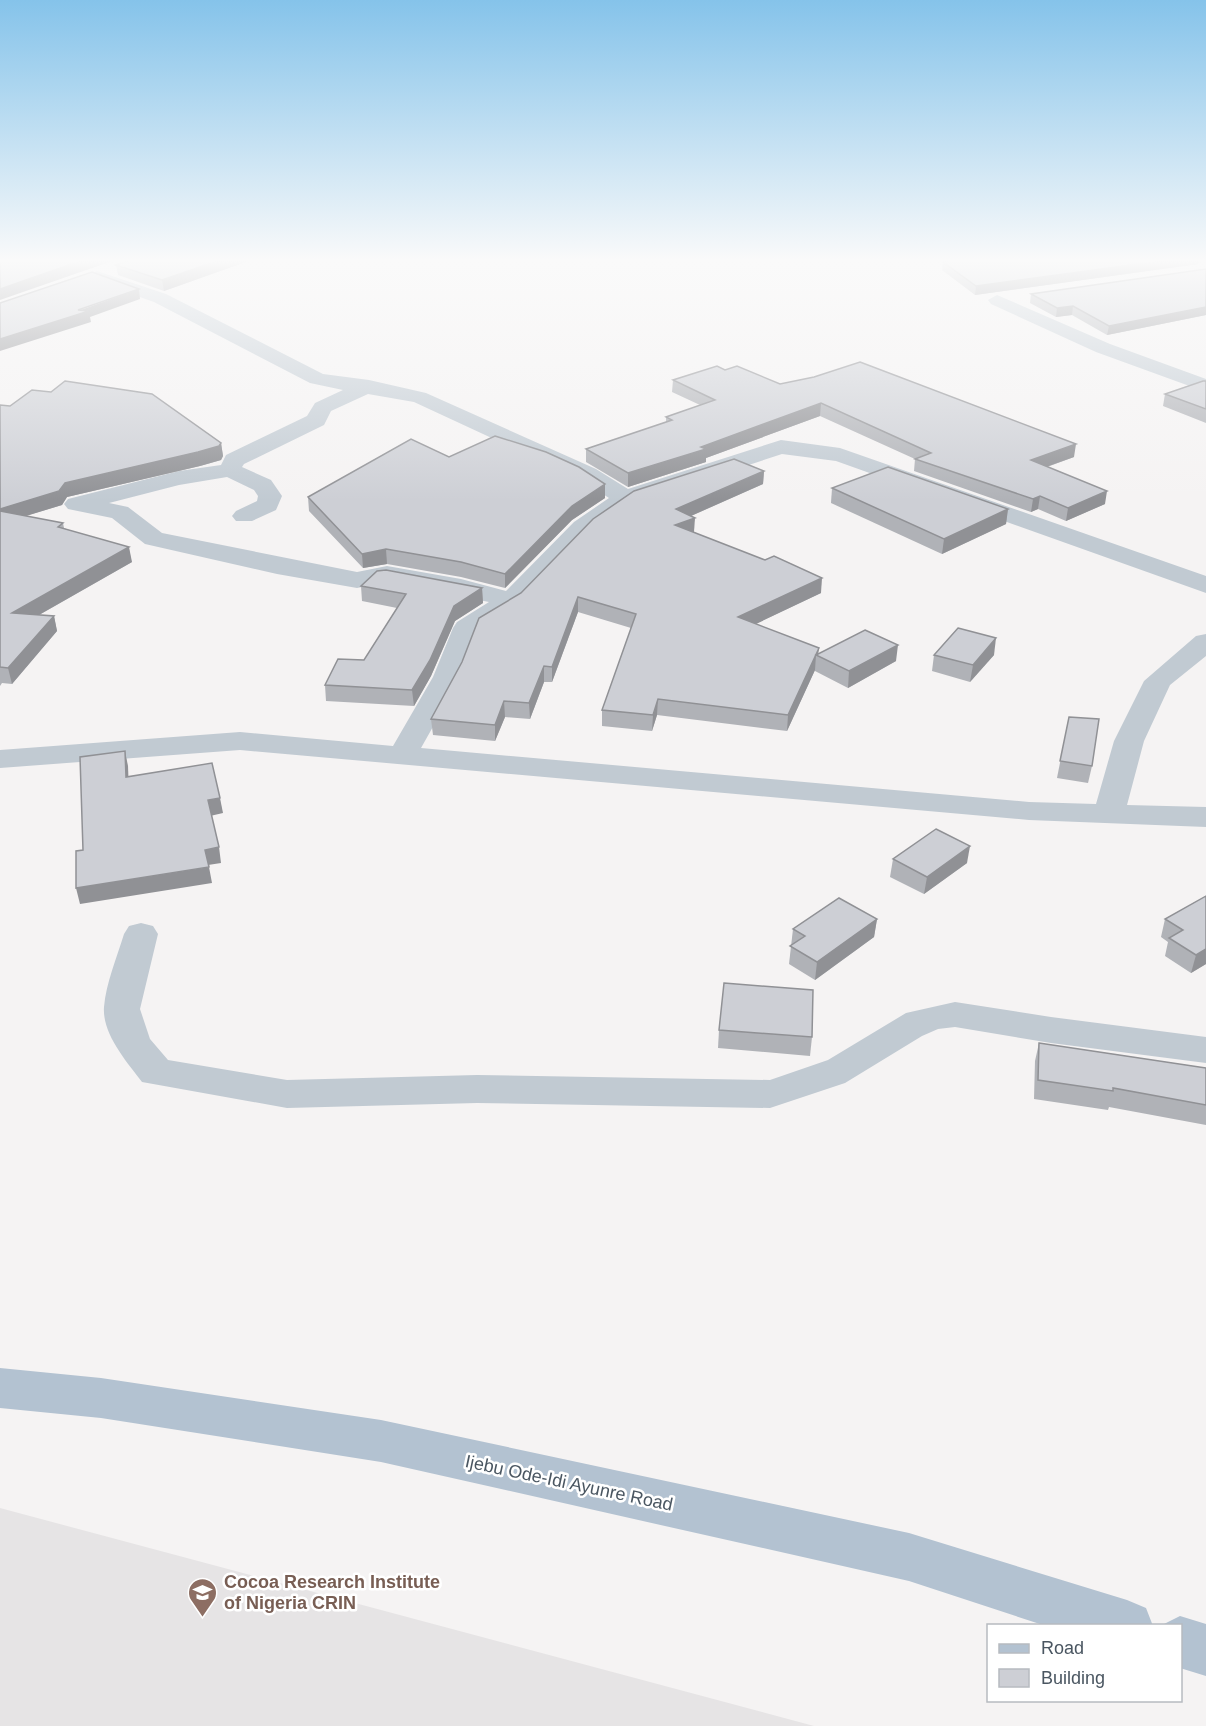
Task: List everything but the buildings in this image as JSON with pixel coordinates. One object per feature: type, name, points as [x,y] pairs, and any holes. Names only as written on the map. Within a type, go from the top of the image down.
[{"type":"main road","name":"Ijebu Ode-Idi Ayunre Road","points":[[0,1388],[101,1398],[270,1422],[392,1444],[909,1557],[1121,1624]]},
{"type":"main road","points":[[1182,1643],[1206,1650]]},
{"type":"street","points":[[241,340],[317,379],[369,386],[419,397],[588,474],[625,498]]},
{"type":"street","points":[[1084,340],[1206,386]]},
{"type":"street","points":[[230,470],[234,460],[316,420],[322,408],[369,386]]},
{"type":"street","points":[[402,756],[462,645],[466,628],[512,600],[583,527],[625,498],[781,447],[840,455],[1206,585]]},
{"type":"street","points":[[244,516],[268,505],[270,496],[263,485],[230,470],[179,478],[76,504],[120,512],[159,540],[357,580],[387,574],[461,587],[512,600]]},
{"type":"street","points":[[1109,814],[1129,741],[1158,681],[1206,642]]},
{"type":"street","points":[[0,759],[240,741],[1029,811],[1206,817]]},
{"type":"street","points":[[141,934],[122,1010],[132,1043],[156,1072],[287,1094],[477,1089],[770,1094],[816,1081],[850,1065],[919,1023],[945,1015],[968,1015],[1029,1027],[1206,1050]]},
{"type":"shaded area","name":"Cocoa Research Institute of Nigeria CRIN","points":[[0,1508],[814,1726],[0,1726]]},
{"type":"place","name":"Cocoa Research Institute of Nigeria CRIN","points":[[203,1618]]}]
